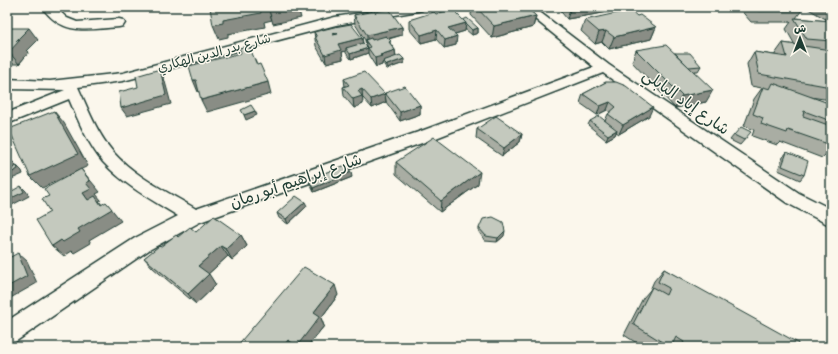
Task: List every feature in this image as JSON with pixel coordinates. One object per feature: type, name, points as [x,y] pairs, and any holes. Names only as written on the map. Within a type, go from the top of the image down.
[{"type":"street","points":[[48,7],[63,21],[76,26],[119,23]]},
{"type":"street","name":"شارع بدر الدين الهكاري","points":[[7,84],[72,88],[123,77],[335,21],[418,7]]},
{"type":"street","name":"شارع إياد البابلي","points":[[526,7],[604,68],[757,174],[793,198],[831,218]]},
{"type":"street","name":"شارع إبراهيم أبو رمان","points":[[7,334],[142,244],[194,217],[430,134],[604,68]]},
{"type":"street","points":[[7,119],[72,88],[99,143],[114,164],[140,183],[194,217]]},
{"type":"building","points":[[267,7],[260,8],[261,13],[223,20],[223,23],[213,25],[210,8]]},
{"type":"building","points":[[268,7],[285,7],[269,10]]},
{"type":"building","points":[[476,7],[526,7],[536,16],[494,26]]},
{"type":"building","points":[[566,7],[591,7],[570,10]]},
{"type":"building","points":[[755,7],[799,7],[802,10],[758,11]]},
{"type":"building","points":[[389,9],[402,27],[367,35],[354,15],[375,12]]},
{"type":"building","points":[[452,9],[466,23],[448,28],[457,36],[445,40],[437,30],[421,35],[409,20],[434,12],[436,14]]},
{"type":"building","points":[[630,10],[637,16],[640,15],[656,27],[614,37],[606,31],[599,32],[585,20]]},
{"type":"building","points":[[467,18],[478,28],[472,30],[463,20]]},
{"type":"building","points":[[794,18],[831,21],[831,41],[807,39]]},
{"type":"building","points":[[351,24],[362,38],[338,44],[341,50],[325,55],[315,37],[317,37],[314,32]]},
{"type":"building","points":[[7,28],[29,28],[16,41],[20,40],[9,52],[7,52]]},
{"type":"building","points":[[386,36],[391,41],[389,42],[395,50],[375,58],[368,48],[370,47],[365,40],[371,38],[372,40]]},
{"type":"building","points":[[363,43],[368,48],[350,54],[346,48]]},
{"type":"building","points":[[783,43],[831,50],[831,87],[759,74],[754,52],[787,57]]},
{"type":"building","points":[[666,45],[713,90],[682,96],[636,50]]},
{"type":"building","points":[[249,46],[257,65],[260,64],[268,82],[201,100],[196,80],[193,80],[189,66],[241,53],[239,48]]},
{"type":"building","points":[[675,53],[690,53],[701,66],[689,67]]},
{"type":"building","points":[[400,55],[404,59],[387,65],[383,61]]},
{"type":"building","points":[[160,69],[166,95],[121,108],[119,92],[138,87],[136,76]]},
{"type":"building","points":[[364,72],[385,94],[371,99],[362,89],[358,91],[362,96],[353,99],[343,87],[349,85],[344,79]]},
{"type":"building","points":[[606,82],[616,82],[626,86],[653,107],[623,125],[608,114],[616,107],[610,102],[600,106],[583,94]]},
{"type":"building","points":[[773,83],[831,104],[831,121],[804,111],[803,116],[831,126],[831,145],[788,130],[787,133],[761,124],[763,118],[753,114],[763,87],[770,89]]},
{"type":"building","points":[[405,86],[420,105],[400,112],[385,93]]},
{"type":"building","points":[[251,105],[255,111],[244,115],[241,110]]},
{"type":"building","points":[[54,111],[78,154],[30,176],[9,129]]},
{"type":"building","points":[[496,116],[522,134],[504,148],[477,129]]},
{"type":"building","points":[[599,116],[617,130],[608,135],[590,121]]},
{"type":"building","points":[[741,127],[751,132],[744,140],[734,135]]},
{"type":"building","points":[[434,137],[480,172],[441,201],[396,162]]},
{"type":"building","points":[[787,152],[808,161],[804,175],[782,166]]},
{"type":"building","points":[[10,159],[12,162],[7,164],[7,161]]},
{"type":"building","points":[[346,165],[351,172],[313,188],[308,179]]},
{"type":"building","points":[[17,166],[18,169],[7,175],[7,171]]},
{"type":"building","points":[[81,169],[90,181],[86,183],[91,189],[83,193],[88,200],[95,196],[101,205],[106,202],[112,209],[78,229],[80,232],[63,242],[61,240],[52,246],[36,220],[50,212],[42,199],[49,196],[44,189]]},
{"type":"building","points":[[21,186],[24,192],[7,200],[7,194]]},
{"type":"building","points":[[296,196],[305,202],[286,219],[277,213]]},
{"type":"building","points":[[214,216],[241,235],[226,249],[221,246],[198,266],[209,274],[188,294],[144,258],[176,235],[178,237],[190,227],[196,232]]},
{"type":"building","points":[[493,217],[503,222],[505,231],[498,238],[486,236],[479,228],[483,219]]},
{"type":"building","points":[[18,253],[27,276],[7,287],[7,259]]},
{"type":"building","points":[[304,267],[335,285],[314,312],[320,316],[297,346],[288,340],[283,347],[236,347]]},
{"type":"building","points":[[664,269],[798,343],[797,347],[682,347],[684,342],[676,337],[670,347],[633,324],[652,287],[666,295],[669,288],[658,282]]}]
